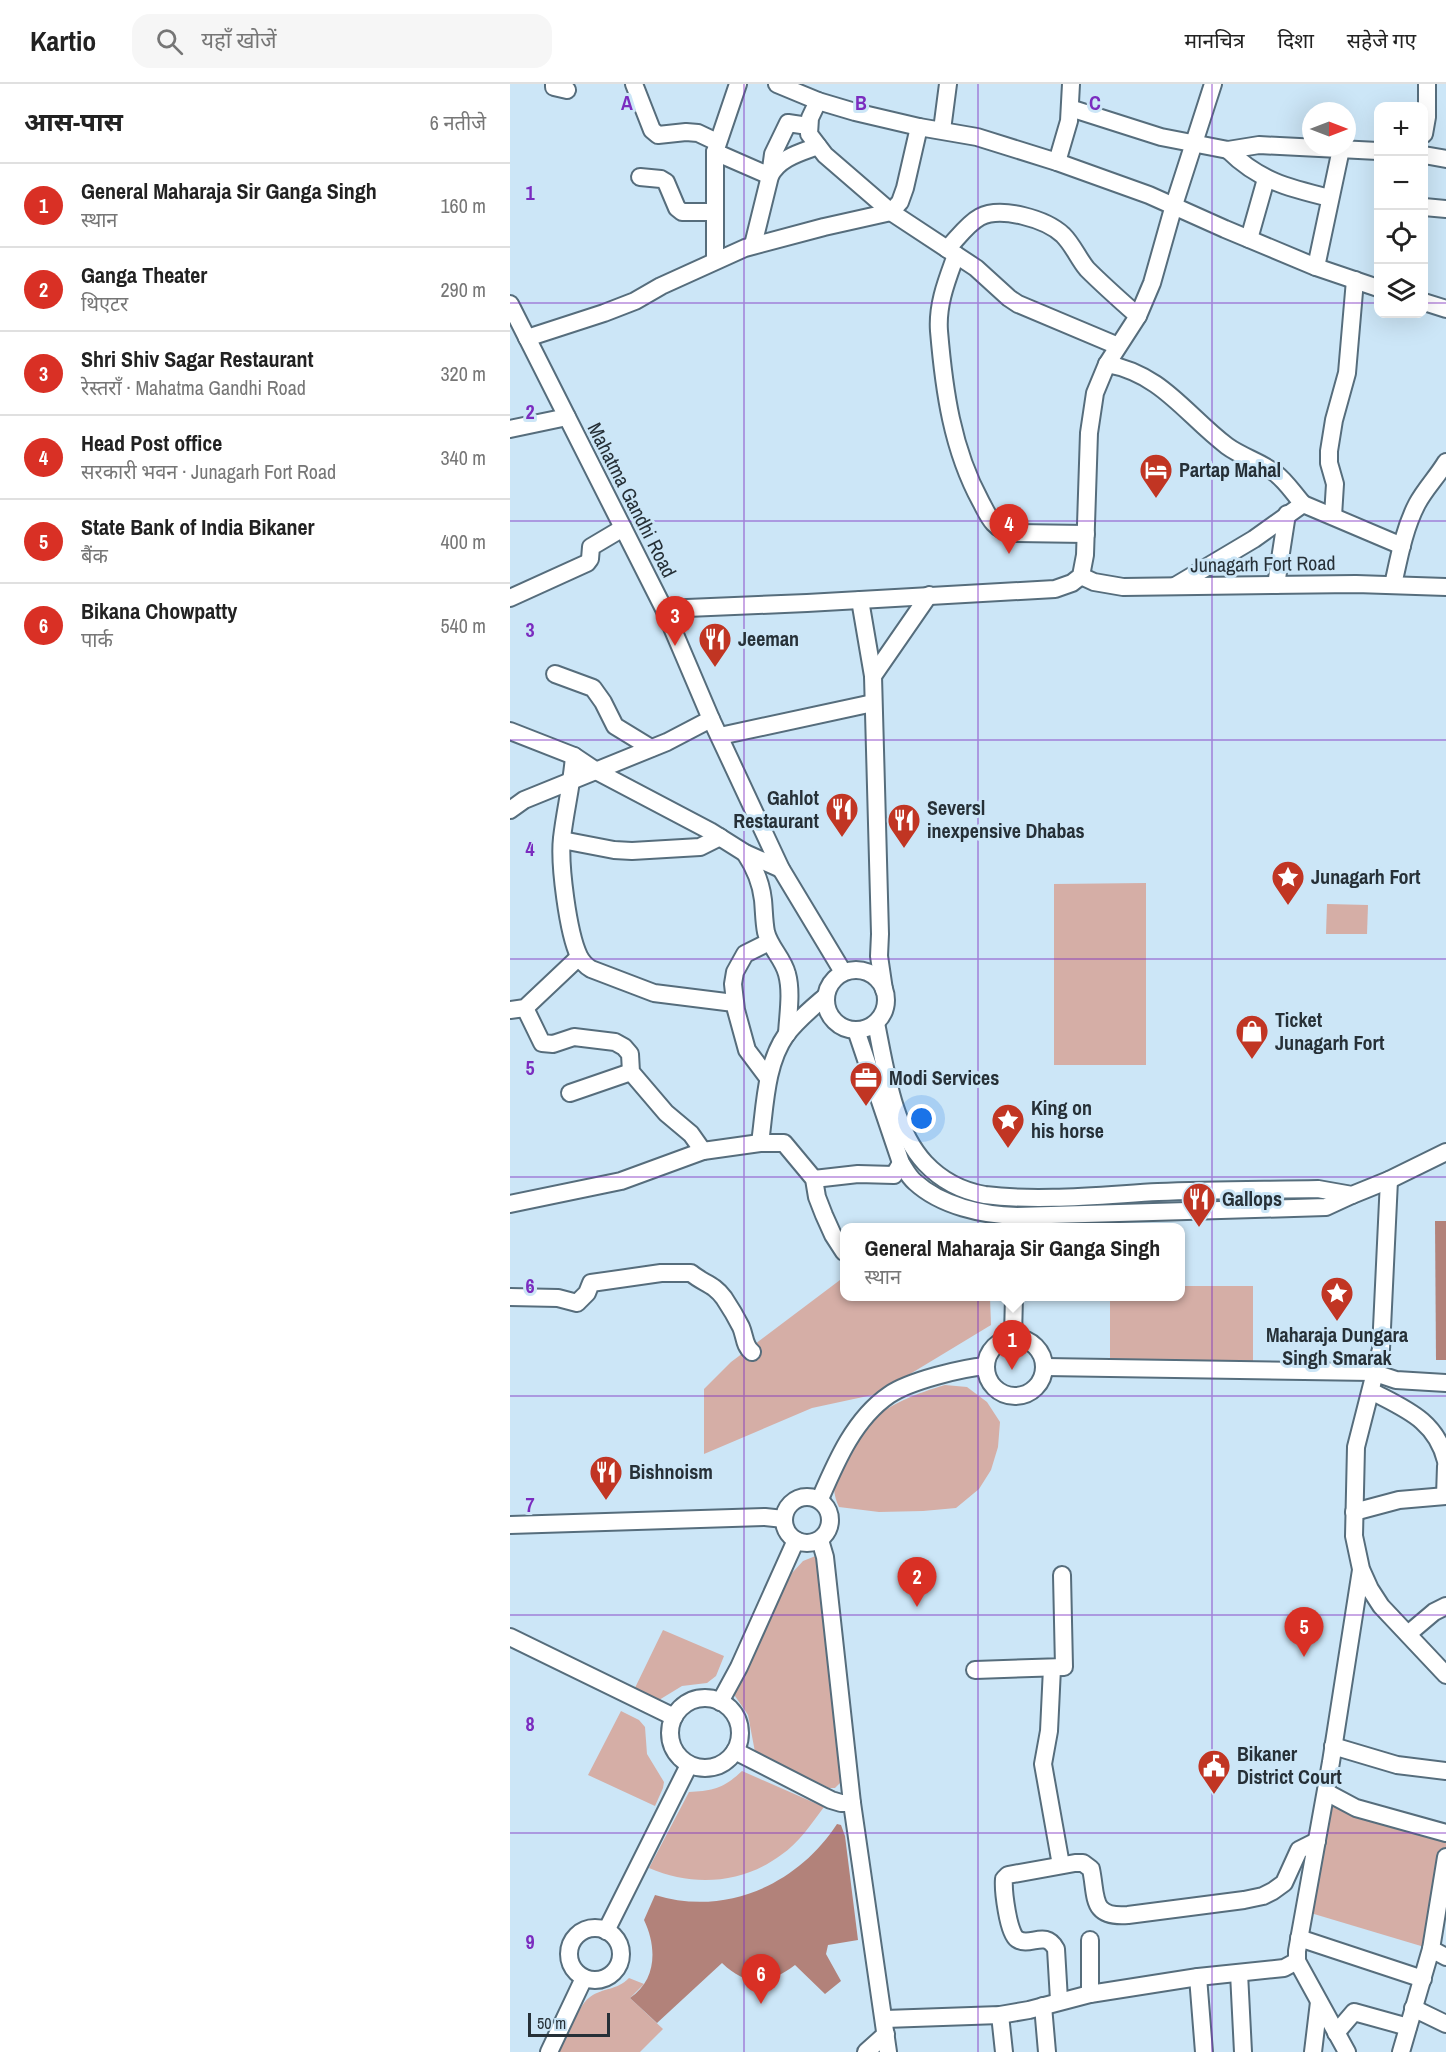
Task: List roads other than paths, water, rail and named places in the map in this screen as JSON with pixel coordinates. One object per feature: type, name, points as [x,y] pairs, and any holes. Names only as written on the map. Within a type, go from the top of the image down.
[{"type":"street","points":[[634,84],[652,130],[658,135],[686,132],[698,134],[716,147],[770,176]]},
{"type":"street","points":[[715,260],[716,147],[738,84]]},
{"type":"street","points":[[777,84],[818,101],[919,127],[977,136],[1057,162],[1174,205],[1316,267],[1355,280],[1374,283]]},
{"type":"street","points":[[942,130],[948,84]]},
{"type":"street","points":[[1057,162],[1070,108],[1071,84]]},
{"type":"street","points":[[665,611],[1055,589],[1072,583],[1082,576],[1086,534],[1089,433],[1095,393],[1107,364],[1138,316],[1152,283],[1174,205],[1213,84]]},
{"type":"street","points":[[1427,84],[1427,102]]},
{"type":"street","points":[[818,101],[810,118],[809,134],[825,155],[891,212],[988,277],[1018,304],[1118,346]]},
{"type":"street","points":[[1070,108],[1128,127],[1193,144],[1228,150],[1259,145],[1302,147]]},
{"type":"street","points":[[753,245],[773,154],[788,123],[808,126]]},
{"type":"street","points":[[527,338],[635,301],[661,285],[753,245],[891,212],[900,202],[905,188],[919,127]]},
{"type":"street","points":[[770,176],[781,161],[818,146]]},
{"type":"street","points":[[1228,150],[1248,168],[1266,179],[1330,198]]},
{"type":"street","points":[[1356,150],[1374,151]]},
{"type":"street","points":[[1316,267],[1339,156]]},
{"type":"street","points":[[1428,156],[1446,159]]},
{"type":"street","points":[[640,177],[661,179],[666,182],[677,208],[682,212],[715,212]]},
{"type":"street","points":[[1249,239],[1266,179]]},
{"type":"street","points":[[1428,207],[1446,209]]},
{"type":"street","points":[[1086,534],[1001,531],[992,523],[969,479],[952,425],[939,331],[938,315],[952,252],[974,221],[983,215],[1006,212],[1034,219],[1063,234],[1088,269],[1138,316]]},
{"type":"street","points":[[1334,516],[1335,484],[1329,464],[1329,451],[1334,420],[1347,373],[1355,280]]},
{"type":"street","points":[[1428,303],[1446,309]]},
{"type":"street","name":"Mahatma Gandhi Road","points":[[510,304],[665,611],[711,719],[782,869],[843,972]]},
{"type":"street","points":[[1107,364],[1130,369],[1155,383],[1180,402],[1194,418],[1225,444],[1274,472],[1303,504],[1402,546]]},
{"type":"street","points":[[510,429],[567,417]]},
{"type":"street","points":[[1393,585],[1402,546],[1416,507],[1446,462]]},
{"type":"street","points":[[1174,586],[1254,539],[1303,504]]},
{"type":"street","points":[[1275,585],[1287,514]]},
{"type":"street","points":[[510,598],[587,563],[590,559],[591,548],[623,528]]},
{"type":"street","name":"Junagarh Fort Road","points":[[1082,576],[1111,586],[1393,585],[1446,587]]},
{"type":"street","points":[[873,676],[929,595]]},
{"type":"street","points":[[860,600],[873,676],[879,956],[884,990],[886,1004],[876,1023],[856,1030],[842,1027],[828,1011],[826,996],[831,982],[843,972],[865,971],[877,978],[884,990]]},
{"type":"street","points":[[555,674],[593,688],[615,726],[651,748]]},
{"type":"street","points":[[720,736],[873,703]]},
{"type":"street","points":[[510,810],[524,800],[598,772],[685,734],[711,719]]},
{"type":"street","points":[[510,731],[574,756],[598,772],[669,808],[745,853],[782,869]]},
{"type":"street","points":[[574,756],[562,840],[569,925],[579,957],[591,969],[654,993],[734,1003]]},
{"type":"street","points":[[562,840],[614,850],[632,851],[700,847],[720,837]]},
{"type":"street","points":[[745,853],[760,882],[769,942],[783,963],[787,974],[789,995],[787,1034]]},
{"type":"street","points":[[768,1078],[747,1050],[734,1003],[733,984],[735,972],[745,954],[769,942]]},
{"type":"street","points":[[579,957],[517,1009],[542,1043],[553,1044],[574,1037],[615,1042],[624,1047],[630,1054],[631,1072],[666,1113],[691,1134],[703,1150]]},
{"type":"street","points":[[760,1143],[768,1078],[781,1043],[798,1021],[826,996]]},
{"type":"street","points":[[876,1023],[898,1114],[913,1147],[925,1163],[952,1184],[963,1188],[983,1195],[1021,1197],[1318,1189],[1352,1195]]},
{"type":"street","points":[[856,1030],[901,1163],[913,1180],[936,1196],[954,1204],[1017,1222],[1326,1207],[1446,1152]]},
{"type":"street","points":[[570,1093],[631,1072]]},
{"type":"street","points":[[510,1204],[621,1181],[703,1150],[760,1143],[784,1143],[814,1179],[817,1197],[824,1215],[840,1245]]},
{"type":"street","points":[[814,1179],[858,1174],[894,1175],[901,1163]]},
{"type":"street","points":[[1389,1180],[1381,1349],[1356,1446],[1354,1536],[1361,1569],[1381,1606],[1446,1675]]},
{"type":"street","points":[[1017,1222],[1021,1197]]},
{"type":"street","points":[[510,1297],[558,1298],[577,1303],[587,1293],[591,1283],[661,1273],[692,1273],[701,1281],[714,1285],[741,1328],[747,1348],[752,1352]]},
{"type":"street","points":[[1013,1337],[1014,1301]]},
{"type":"street","points":[[1013,1337],[1033,1343],[1041,1351],[1045,1367],[1037,1389],[1022,1397],[1003,1395],[993,1387],[987,1377],[986,1366],[990,1351],[1003,1340],[1013,1337]]},
{"type":"street","points":[[820,1498],[836,1462],[862,1421],[889,1395],[959,1370],[986,1366]]},
{"type":"street","points":[[1045,1367],[1376,1373],[1396,1380],[1446,1383]]},
{"type":"street","points":[[1371,1391],[1413,1413],[1426,1423],[1436,1436],[1446,1461]]},
{"type":"street","points":[[1354,1512],[1400,1500],[1446,1496],[1446,1466]]},
{"type":"street","points":[[808,1496],[820,1498],[831,1520],[828,1530],[820,1540],[811,1543],[796,1540],[786,1529],[784,1519],[791,1502],[808,1496]]},
{"type":"street","points":[[510,1525],[765,1517],[784,1519]]},
{"type":"street","points":[[720,1702],[796,1540]]},
{"type":"street","points":[[820,1540],[825,1557],[852,1803],[888,2052]]},
{"type":"street","points":[[1347,2052],[1297,1961],[1361,1569]]},
{"type":"street","points":[[975,1670],[1064,1667],[1062,1575]]},
{"type":"street","points":[[1408,1634],[1434,1612],[1446,1606]]},
{"type":"street","points":[[510,1637],[674,1717]]},
{"type":"street","points":[[1052,1668],[1049,1731],[1043,1764],[1061,1865]]},
{"type":"street","points":[[707,1698],[720,1702],[731,1710],[738,1723],[740,1737],[735,1751],[728,1760],[717,1766],[700,1768],[689,1765],[678,1756],[671,1744],[669,1730],[674,1717],[682,1706],[694,1700],[707,1698]]},
{"type":"street","points":[[1333,1746],[1397,1765],[1446,1771]]},
{"type":"street","points":[[735,1751],[831,1800],[852,1803]]},
{"type":"street","points":[[606,1931],[689,1765]]},
{"type":"street","points":[[1326,1792],[1356,1808],[1446,1833]]},
{"type":"street","points":[[1059,2001],[1056,1949],[1053,1944],[1047,1940],[1022,1941],[1011,1932],[1003,1887],[1004,1879],[1008,1875],[1075,1863],[1087,1865],[1091,1869],[1100,1910],[1115,1916],[1128,1915],[1263,1896],[1284,1883],[1299,1850],[1317,1841]]},
{"type":"street","points":[[1401,2052],[1423,1979],[1439,1953],[1446,1857]]},
{"type":"street","points":[[586,1930],[606,1931],[620,1946],[618,1966],[603,1979],[584,1978],[570,1963],[571,1943],[575,1937],[586,1930]]},
{"type":"street","points":[[1299,1938],[1423,1979]]},
{"type":"street","points":[[1090,1940],[1090,1994]]},
{"type":"street","points":[[866,2052],[886,2027],[1000,2015],[1090,1994],[1198,1977],[1284,1968],[1297,1961]]},
{"type":"street","points":[[1239,1973],[1243,2052]]},
{"type":"street","points":[[1198,1977],[1204,2052]]},
{"type":"street","points":[[549,2052],[584,1978]]},
{"type":"street","points":[[1313,2052],[1319,2002]]},
{"type":"street","points":[[1043,2006],[1047,2052]]},
{"type":"street","points":[[1413,2008],[1446,2024]]},
{"type":"street","points":[[1336,2033],[1354,2012],[1408,2027]]},
{"type":"street","points":[[1000,2015],[1004,2052]]},
{"type":"place","name":"Partap Mahal","points":[[1156,499]]},
{"type":"place","name":"Head Post office","points":[[1009,554]]},
{"type":"place","name":"Shri Shiv Sagar Restaurant","points":[[675,646]]},
{"type":"place","name":"Jeeman","points":[[715,668]]},
{"type":"place","name":"Gahlot Restaurant","points":[[842,838]]},
{"type":"place","name":"Seversl inexpensive Dhabas","points":[[904,849]]},
{"type":"place","name":"Junagarh Fort","points":[[1288,906]]},
{"type":"place","name":"Ticket Junagarh Fort","points":[[1252,1060]]},
{"type":"place","name":"Modi Services","points":[[866,1107]]},
{"type":"place","name":"King on his horse","points":[[1008,1149]]},
{"type":"place","name":"Gallops","points":[[1199,1228]]},
{"type":"place","name":"Maharaja Dungara Singh Smarak","points":[[1337,1322]]},
{"type":"place","name":"General Maharaja Sir Ganga Singh","points":[[1012,1370]]},
{"type":"place","name":"Bishnoism","points":[[606,1501]]},
{"type":"place","name":"Ganga Theater","points":[[917,1607]]},
{"type":"place","name":"State Bank of India Bikaner","points":[[1304,1657]]},
{"type":"place","name":"Bikaner District Court","points":[[1214,1795]]},
{"type":"place","name":"Bikana Chowpatty","points":[[761,2004]]}]
